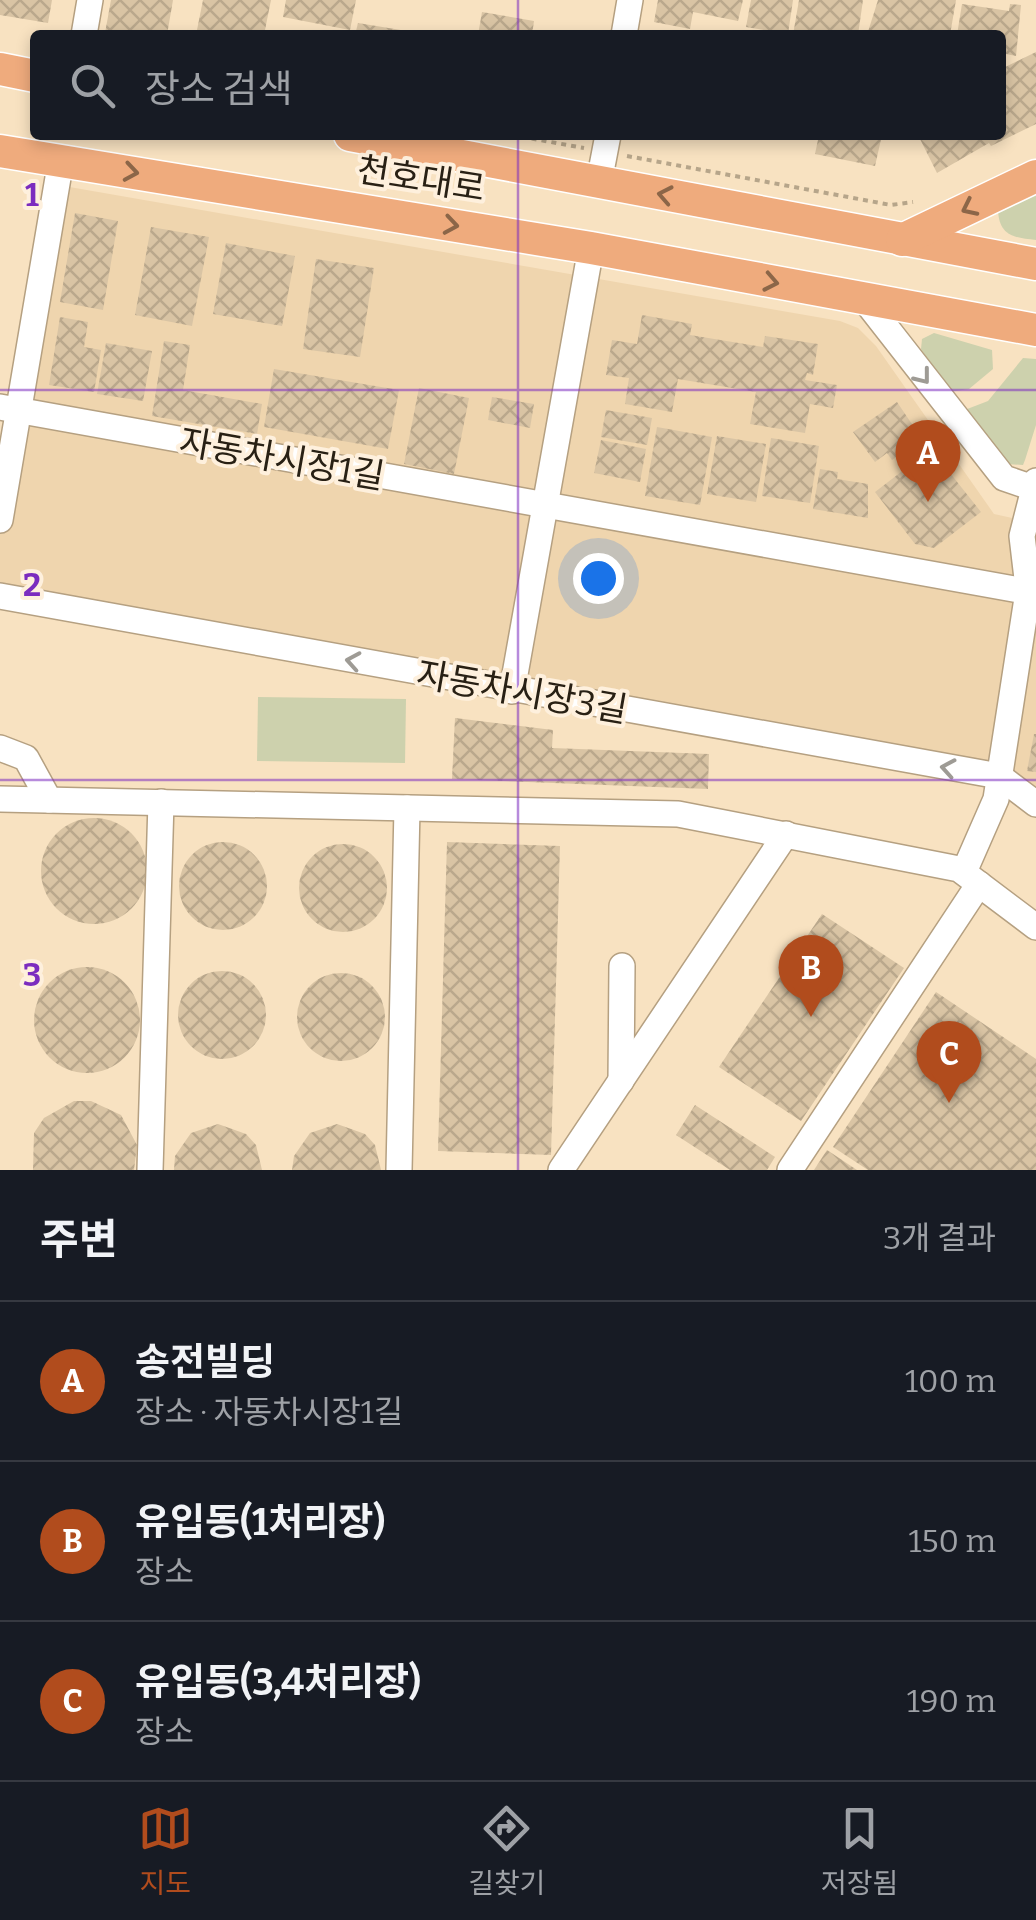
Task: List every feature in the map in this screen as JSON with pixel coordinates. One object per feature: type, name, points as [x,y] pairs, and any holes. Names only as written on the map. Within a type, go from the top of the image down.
[{"type":"main road","points":[[0,69],[30,75]]},
{"type":"main road","name":"천호대로","points":[[410,140],[604,156],[902,240],[1036,264]]},
{"type":"main road","name":"천호대로","points":[[0,151],[591,248],[1036,330]]},
{"type":"main road","points":[[902,240],[1036,176]]},
{"type":"street","points":[[85,30],[90,0]]},
{"type":"street","points":[[625,30],[630,0]]},
{"type":"street","points":[[0,520],[9,409],[61,160]]},
{"type":"street","points":[[512,690],[591,248]]},
{"type":"street","points":[[864,300],[1004,478],[1026,518]]},
{"type":"street","name":"자동차시장1길","points":[[9,409],[545,507],[1033,584]]},
{"type":"street","points":[[790,1170],[972,878],[996,799],[1033,584],[1022,536],[1035,486],[1004,478]]},
{"type":"street","name":"자동차시장3길","points":[[0,596],[999,776],[1036,804]]},
{"type":"street","points":[[0,748],[26,758],[49,800]]},
{"type":"street","points":[[0,799],[678,814],[786,834],[972,878],[1036,927]]},
{"type":"street","points":[[150,1170],[161,802]]},
{"type":"street","points":[[398,1170],[407,808]]},
{"type":"street","points":[[561,1170],[786,834]]},
{"type":"street","points":[[621,1080],[622,966]]},
{"type":"path","points":[[534,140],[604,156],[891,205],[930,194]]},
{"type":"shaded area","points":[[58,185],[840,321],[858,328],[876,346],[994,514],[1036,523],[1036,804],[999,776],[0,596],[0,522]]},
{"type":"green space","points":[[1036,187],[1036,240],[1009,234],[1001,225],[998,210]]},
{"type":"green space","points":[[934,333],[992,350],[993,369],[969,389],[949,392],[921,349],[922,339]]},
{"type":"green space","points":[[1023,358],[1036,359],[1036,425],[1023,465],[1006,464],[962,411],[988,401]]},
{"type":"green space","points":[[258,697],[406,699],[405,763],[257,761]]},
{"type":"building","points":[[0,0],[52,0],[48,23],[0,15]]},
{"type":"building","points":[[111,0],[173,0],[168,30],[106,30]]},
{"type":"building","points":[[203,0],[271,0],[265,30],[197,30]]},
{"type":"building","points":[[286,0],[356,0],[350,30],[283,17]]},
{"type":"building","points":[[658,0],[743,0],[738,21],[693,12],[690,29],[654,22]]},
{"type":"building","points":[[751,0],[793,0],[789,30],[746,27]]},
{"type":"building","points":[[799,0],[863,0],[859,30],[794,30]]},
{"type":"building","points":[[878,0],[956,0],[951,30],[869,30]]},
{"type":"building","points":[[962,4],[1009,11],[1010,4],[1021,5],[1016,56],[1006,54],[1006,30],[958,30]]},
{"type":"building","points":[[482,12],[534,21],[533,30],[479,30]]},
{"type":"building","points":[[358,23],[401,30],[356,30]]},
{"type":"building","points":[[1036,52],[1036,124],[1006,139],[1006,67]]},
{"type":"building","points":[[818,140],[881,140],[875,166],[815,154]]},
{"type":"building","points":[[920,140],[1003,140],[991,146],[989,143],[937,173]]},
{"type":"building","points":[[75,213],[118,221],[103,310],[60,302]]},
{"type":"building","points":[[151,227],[209,237],[192,326],[135,315]]},
{"type":"building","points":[[226,243],[295,256],[282,326],[213,314]]},
{"type":"building","points":[[316,259],[374,268],[360,357],[303,349]]},
{"type":"building","points":[[642,315],[692,324],[690,335],[763,347],[765,336],[818,344],[813,375],[807,373],[805,380],[837,385],[833,408],[810,404],[805,433],[750,424],[756,392],[678,379],[672,412],[625,404],[629,378],[606,375],[612,340],[637,344]]},
{"type":"building","points":[[60,317],[88,322],[84,347],[101,350],[94,392],[49,385]]},
{"type":"building","points":[[164,341],[190,345],[183,390],[262,404],[257,434],[152,416]]},
{"type":"building","points":[[106,343],[152,351],[143,401],[97,394]]},
{"type":"building","points":[[274,369],[399,390],[388,449],[264,427]]},
{"type":"building","points":[[419,388],[469,398],[454,474],[404,464]]},
{"type":"building","points":[[492,397],[534,404],[530,428],[488,420]]},
{"type":"building","points":[[897,402],[918,433],[913,436],[918,442],[892,460],[887,453],[875,462],[853,432]]},
{"type":"building","points":[[606,410],[652,418],[647,445],[601,437]]},
{"type":"building","points":[[657,427],[712,437],[700,505],[645,496]]},
{"type":"building","points":[[717,436],[766,444],[756,502],[707,494]]},
{"type":"building","points":[[771,438],[819,446],[810,503],[762,496]]},
{"type":"building","points":[[601,440],[646,449],[640,482],[594,473]]},
{"type":"building","points":[[931,449],[981,512],[934,548],[915,544],[875,492]]},
{"type":"building","points":[[820,469],[838,472],[837,479],[868,484],[868,518],[813,509]]},
{"type":"building","points":[[455,718],[553,730],[552,748],[709,754],[708,789],[452,779]]},
{"type":"building","points":[[1036,734],[1036,772],[1027,771]]},
{"type":"building","points":[[94,818],[114,822],[131,834],[143,851],[147,871],[143,891],[131,908],[114,920],[94,924],[74,920],[57,908],[45,891],[41,871],[45,851],[57,834],[74,822]]},
{"type":"building","points":[[223,842],[254,855],[267,886],[254,917],[223,930],[192,917],[179,886],[192,855]]},
{"type":"building","points":[[447,842],[560,846],[551,1155],[438,1151]]},
{"type":"building","points":[[343,844],[360,847],[374,857],[384,871],[384,905],[374,919],[360,929],[343,932],[326,929],[312,919],[302,905],[299,888],[302,871],[312,857],[326,847]]},
{"type":"building","points":[[822,914],[904,968],[801,1121],[719,1067]]},
{"type":"building","points":[[87,967],[107,971],[124,983],[136,1000],[140,1020],[136,1040],[124,1057],[107,1069],[87,1073],[67,1069],[50,1057],[38,1040],[34,1020],[38,1000],[50,983],[67,971]]},
{"type":"building","points":[[222,971],[239,974],[253,984],[263,998],[263,1032],[253,1046],[239,1056],[222,1059],[205,1056],[191,1046],[181,1032],[178,1015],[181,998],[191,984],[205,974]]},
{"type":"building","points":[[341,973],[358,976],[372,986],[382,1000],[382,1034],[372,1048],[358,1058],[341,1061],[324,1058],[310,1048],[300,1034],[297,1017],[300,1000],[310,986],[324,976]]},
{"type":"building","points":[[936,992],[1036,1059],[1036,1170],[868,1170],[833,1147]]},
{"type":"building","points":[[74,1101],[91,1101],[121,1115],[137,1145],[134,1170],[33,1170],[34,1133],[44,1118]]},
{"type":"building","points":[[695,1105],[775,1157],[767,1170],[730,1170],[676,1135]]},
{"type":"building","points":[[218,1124],[246,1134],[256,1145],[262,1170],[174,1170],[175,1156],[191,1133]]},
{"type":"building","points":[[337,1124],[365,1134],[375,1145],[381,1170],[292,1170],[294,1156],[310,1133]]},
{"type":"building","points":[[827,1150],[857,1170],[814,1170]]},
{"type":"place","name":"송전빌딩","points":[[928,502]]},
{"type":"place","name":"유입동(1처리장)","points":[[811,1017]]},
{"type":"place","name":"유입동(3,4처리장)","points":[[949,1103]]}]
